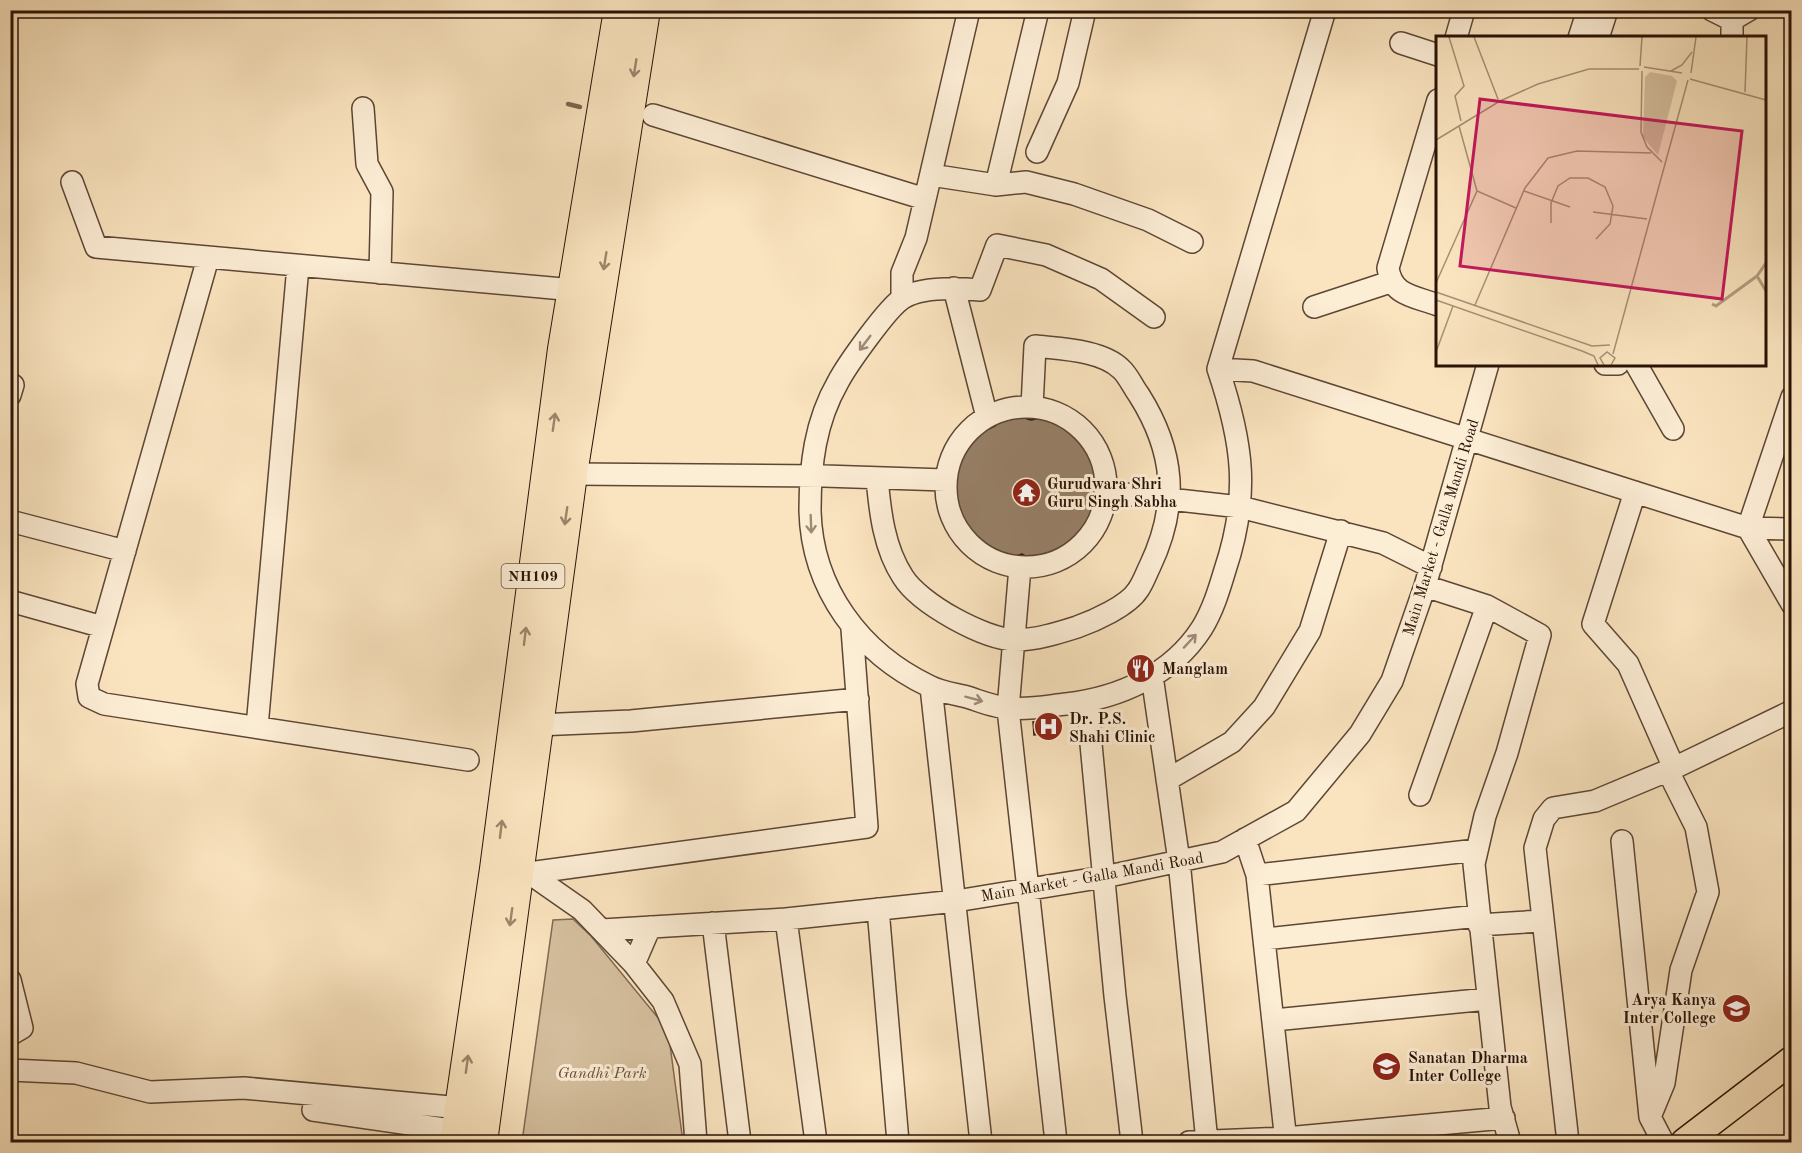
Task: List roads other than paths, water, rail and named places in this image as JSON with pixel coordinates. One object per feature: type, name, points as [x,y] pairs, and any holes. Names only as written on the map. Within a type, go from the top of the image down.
[{"type":"highway","name":"NH109","points":[[577,351],[574,290],[620,10]]},
{"type":"highway","name":"NH109","points":[[514,872],[559,473],[577,351],[644,10]]},
{"type":"highway","name":"NH109","points":[[464,1131],[514,872],[537,725],[559,473]]},
{"type":"main road","points":[[1685,1143],[1791,1059]]},
{"type":"main road","points":[[1714,1143],[1791,1082]]},
{"type":"street","points":[[902,298],[902,273],[916,238],[969,10]]},
{"type":"street","points":[[996,185],[1038,10]]},
{"type":"street","points":[[1037,152],[1068,83],[1085,10]]},
{"type":"street","points":[[1154,317],[1101,279],[1046,255],[997,245],[980,290],[954,288],[902,298],[864,342],[839,380],[821,415],[810,476],[811,534],[825,584],[852,629],[885,660],[931,687],[1008,709],[1087,702],[1130,690],[1167,667],[1202,629],[1214,604],[1232,550],[1240,507],[1242,466],[1232,409],[1218,369],[1325,10]]},
{"type":"street","points":[[1457,36],[1464,10]]},
{"type":"street","points":[[1580,36],[1588,10]]},
{"type":"street","points":[[1600,36],[1607,10]]},
{"type":"street","points":[[1712,10],[1738,23]]},
{"type":"street","points":[[1401,43],[1436,55]]},
{"type":"street","points":[[1436,103],[1388,268],[1390,282],[1401,292],[1436,305]]},
{"type":"street","points":[[363,108],[367,164],[382,192],[380,273]]},
{"type":"street","points":[[653,115],[925,199]]},
{"type":"street","points":[[931,175],[996,185],[1026,182],[1074,194],[1148,220],[1192,242]]},
{"type":"street","points":[[72,182],[96,247],[574,290]]},
{"type":"street","points":[[208,258],[87,684],[89,697],[104,704],[468,760]]},
{"type":"street","points":[[257,727],[298,266]]},
{"type":"street","points":[[1314,307],[1390,282]]},
{"type":"street","points":[[954,288],[987,417]]},
{"type":"street","points":[[877,478],[879,508],[887,545],[904,579],[936,609],[975,628],[1014,640],[1055,634],[1099,619],[1138,592],[1162,540],[1171,498],[1168,463],[1155,421],[1121,368],[1085,351],[1035,346],[1032,407]]},
{"type":"street","name":"Main Market - Galla Mandi Road","points":[[602,930],[786,919],[956,901],[1104,877],[1222,852],[1296,811],[1360,734],[1392,681],[1428,576],[1487,366]]},
{"type":"street","points":[[1637,366],[1673,429]]},
{"type":"street","points":[[1218,369],[1253,370],[1748,528],[1791,529]]},
{"type":"street","points":[[1791,397],[1748,528],[1791,604]]},
{"type":"street","points":[[1018,406],[1046,408],[1072,420],[1092,439],[1104,465],[1107,492],[1102,517],[1088,539],[1076,550],[1046,565],[1020,567],[995,561],[974,548],[963,535],[947,506],[945,480],[952,453],[969,430],[987,417],[1018,406]]},
{"type":"street","points":[[559,473],[945,480]]},
{"type":"street","points":[[1107,492],[1240,507],[1383,543],[1428,576],[1540,635],[1510,743],[1485,816],[1474,864],[1500,1107],[1510,1143]]},
{"type":"street","points":[[1635,492],[1593,624],[1628,664],[1696,827],[1708,892],[1681,970],[1664,1083],[1650,1117]]},
{"type":"street","points":[[10,521],[125,551]]},
{"type":"street","points":[[1167,780],[1232,742],[1264,707],[1310,631],[1341,531]]},
{"type":"street","points":[[1020,567],[1008,709],[1056,1143]]},
{"type":"street","points":[[10,601],[103,627]]},
{"type":"street","points":[[1419,795],[1487,606]]},
{"type":"street","points":[[514,872],[867,827],[852,629]]},
{"type":"street","points":[[1152,676],[1179,861],[1201,1142],[1360,1137],[1504,1118]]},
{"type":"street","points":[[931,687],[981,1143]]},
{"type":"street","points":[[537,725],[631,721],[858,699]]},
{"type":"street","points":[[1087,702],[1132,1143]]},
{"type":"street","points":[[1568,1143],[1541,921],[1535,848],[1544,819],[1553,808],[1595,801],[1671,770],[1791,711]]},
{"type":"street","points":[[1245,839],[1257,875],[1286,1140]]},
{"type":"street","points":[[1622,841],[1650,1117],[1664,1143]]},
{"type":"street","points":[[1257,875],[1477,850]]},
{"type":"street","points":[[514,872],[582,910],[634,964],[663,1001],[690,1064],[696,1143]]},
{"type":"street","points":[[878,909],[898,1143]]},
{"type":"street","points":[[786,919],[816,1143]]},
{"type":"street","points":[[1265,939],[1479,921],[1541,921]]},
{"type":"street","points":[[713,923],[740,1143]]},
{"type":"street","points":[[634,964],[650,927]]},
{"type":"street","points":[[10,980],[22,1028],[10,1035]]},
{"type":"street","points":[[1274,1020],[1488,999]]},
{"type":"street","points":[[10,1070],[76,1073],[150,1092],[244,1088],[464,1131]]},
{"type":"street","points":[[313,1110],[464,1131]]},
{"type":"waterway","points":[[568,104],[580,107]]},
{"type":"place","name":"Gurudwara Shri Guru Singh Sabha","points":[[1026,492]]},
{"type":"place","name":"Manglam","points":[[1141,668]]},
{"type":"place","name":"Dr. P.S. Shahi Clinic","points":[[1048,727]]},
{"type":"place","name":"Arya Kanya Inter College","points":[[1737,1008]]},
{"type":"place","name":"Sanatan Dharma Inter College","points":[[1387,1066]]},
{"type":"park label","name":"Gandhi Park","points":[[602,1072]]}]
